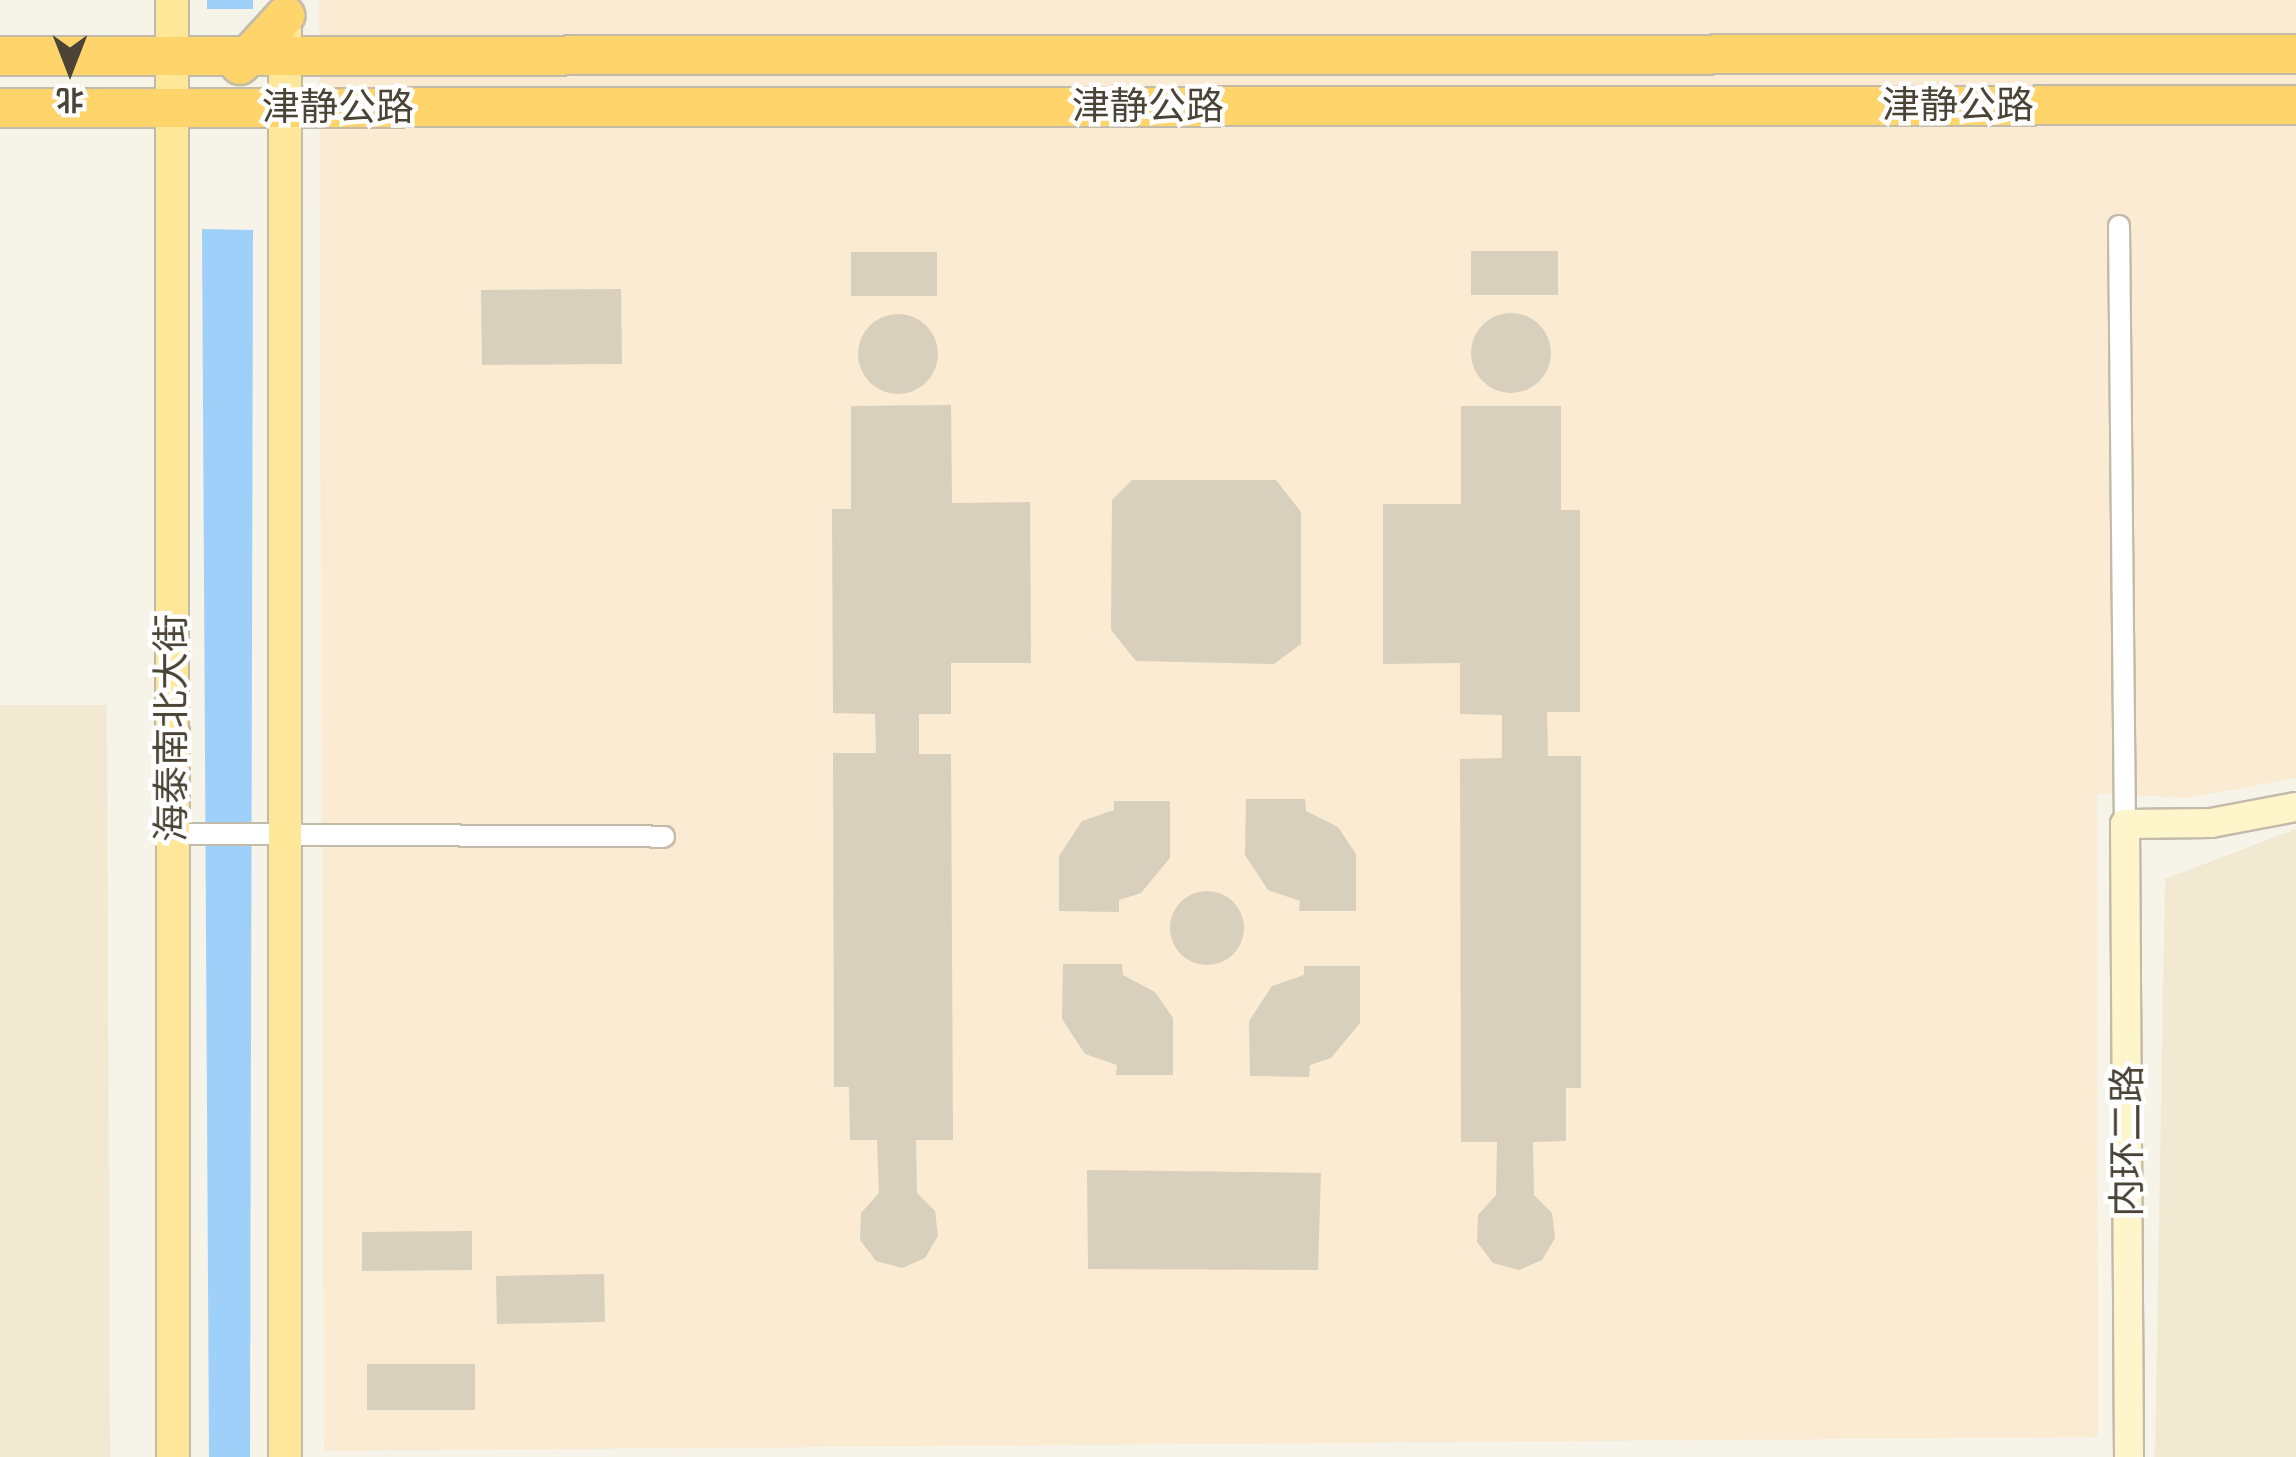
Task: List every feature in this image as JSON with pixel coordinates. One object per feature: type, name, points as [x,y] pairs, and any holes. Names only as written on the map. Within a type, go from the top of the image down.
[{"type":"highway","points":[[172,102],[270,55],[285,8]]},
{"type":"highway","name":"津静公路","points":[[0,56],[2296,54]]},
{"type":"highway","name":"津静公路","points":[[0,108],[111,108],[172,102],[285,106],[2296,105]]},
{"type":"main road","points":[[112,56],[158,43],[172,8]]},
{"type":"main road","name":"海泰南北大街","points":[[172,8],[180,834],[173,1457]]},
{"type":"main road","points":[[270,55],[285,106],[273,834],[285,1457]]},
{"type":"street","points":[[2119,226],[2126,824],[2211,824],[2296,806]]},
{"type":"street","name":"内环二路","points":[[2126,824],[2129,1457]]},
{"type":"street","points":[[180,834],[664,837]]},
{"type":"shaded area","points":[[319,0],[2296,0],[2296,778],[2187,798],[2097,793],[2098,1437],[324,1451]]},
{"type":"shaded area","points":[[0,705],[107,705],[110,1457],[0,1457]]},
{"type":"shaded area","points":[[2296,829],[2296,1457],[2155,1457],[2165,879]]},
{"type":"water","points":[[207,0],[253,0],[253,9],[207,9]]},
{"type":"water","points":[[202,229],[253,230],[250,1457],[209,1457]]},
{"type":"building","points":[[1471,251],[1558,251],[1558,295],[1471,295]]},
{"type":"building","points":[[851,252],[937,252],[937,296],[851,296]]},
{"type":"building","points":[[621,289],[622,364],[482,365],[481,290]]},
{"type":"building","points":[[1511,313],[1526,316],[1539,325],[1548,338],[1548,368],[1539,381],[1526,390],[1511,393],[1496,390],[1483,381],[1474,368],[1471,353],[1474,338],[1483,325],[1496,316]]},
{"type":"building","points":[[898,314],[913,317],[926,326],[935,339],[935,369],[926,382],[913,391],[898,394],[883,391],[870,382],[861,369],[858,354],[861,339],[870,326],[883,317]]},
{"type":"building","points":[[951,405],[952,503],[1030,502],[1031,663],[951,663],[951,714],[919,714],[919,754],[951,754],[953,1140],[916,1140],[917,1193],[935,1211],[938,1236],[925,1258],[902,1268],[876,1261],[860,1240],[861,1213],[879,1193],[877,1140],[850,1140],[849,1087],[834,1087],[833,753],[876,753],[875,714],[833,713],[832,509],[851,509],[851,406]]},
{"type":"building","points":[[1461,406],[1561,406],[1561,510],[1580,510],[1580,712],[1547,712],[1548,756],[1581,756],[1581,1088],[1566,1088],[1566,1141],[1533,1142],[1534,1195],[1552,1213],[1555,1238],[1542,1260],[1519,1270],[1493,1263],[1477,1242],[1478,1215],[1496,1195],[1497,1142],[1461,1142],[1460,759],[1502,758],[1502,715],[1460,714],[1460,663],[1383,664],[1383,504],[1461,504]]},
{"type":"building","points":[[1132,480],[1276,480],[1301,512],[1301,644],[1274,664],[1136,661],[1111,630],[1112,500]]},
{"type":"building","points":[[1246,799],[1305,799],[1306,811],[1338,827],[1356,854],[1356,911],[1299,911],[1300,901],[1268,890],[1245,855]]},
{"type":"building","points":[[1114,801],[1170,801],[1170,858],[1141,893],[1119,900],[1119,912],[1059,911],[1059,856],[1082,821],[1114,810]]},
{"type":"building","points":[[1207,891],[1233,902],[1244,928],[1233,954],[1207,965],[1181,954],[1170,928],[1181,902]]},
{"type":"building","points":[[1063,964],[1122,964],[1123,975],[1155,992],[1173,1018],[1173,1075],[1116,1075],[1117,1065],[1085,1054],[1062,1019]]},
{"type":"building","points":[[1304,966],[1360,966],[1360,1023],[1331,1058],[1310,1065],[1309,1077],[1250,1076],[1249,1021],[1272,986],[1304,975]]},
{"type":"building","points":[[1087,1170],[1321,1173],[1318,1270],[1088,1269]]},
{"type":"building","points":[[472,1231],[472,1270],[362,1271],[362,1232]]},
{"type":"building","points":[[604,1274],[605,1322],[497,1324],[496,1276]]},
{"type":"building","points":[[367,1364],[475,1364],[475,1410],[367,1410]]}]
